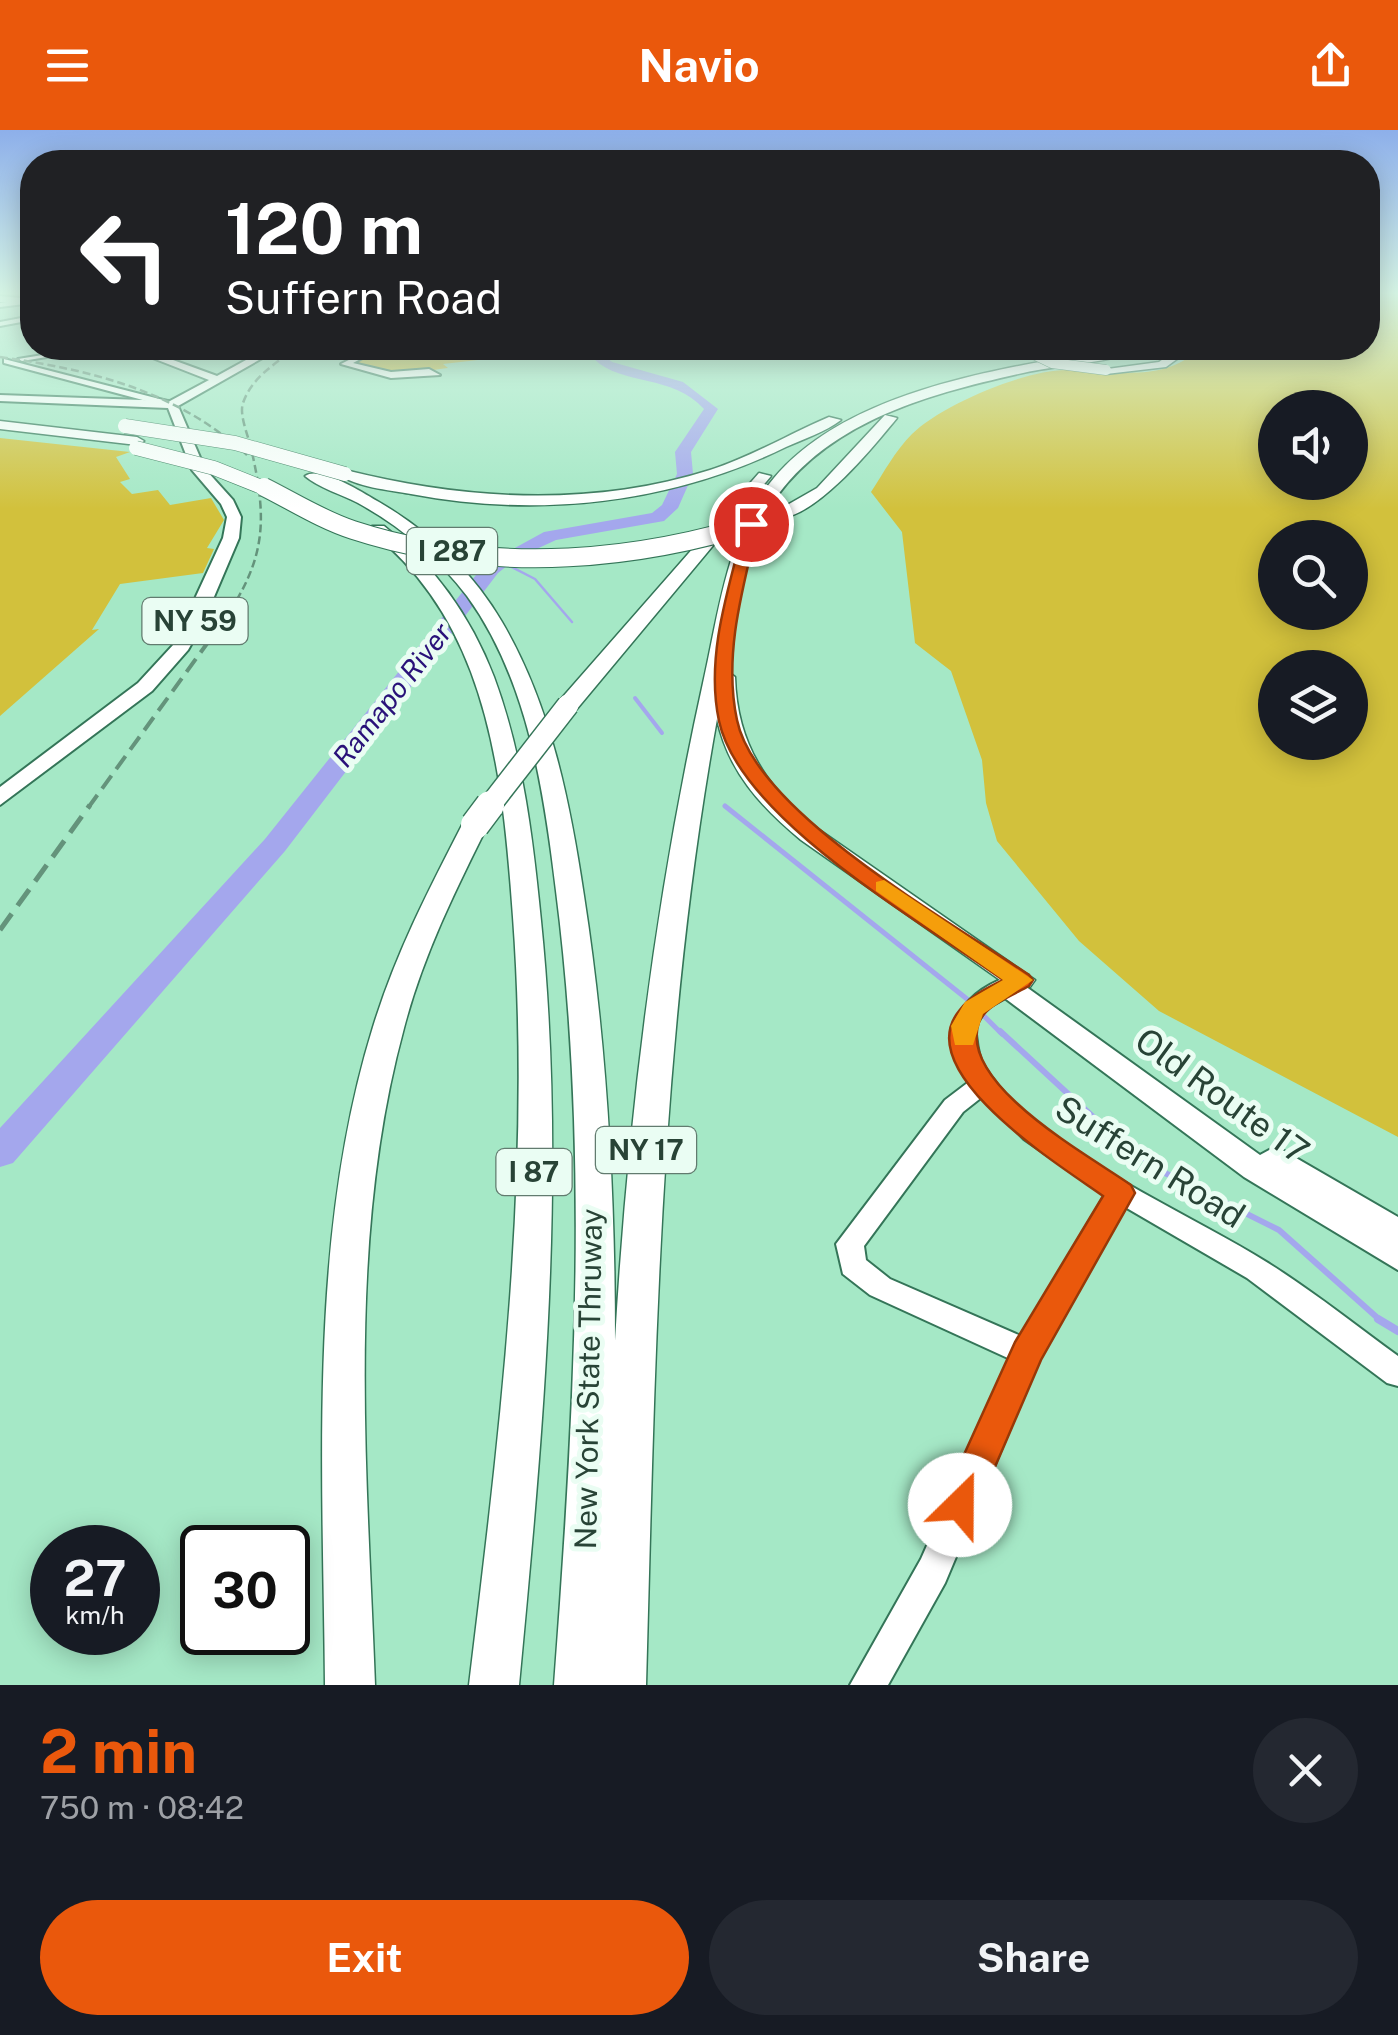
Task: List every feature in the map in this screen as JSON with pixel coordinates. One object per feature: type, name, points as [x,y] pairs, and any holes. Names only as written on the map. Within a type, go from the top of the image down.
[{"type":"highway","name":"I 287","points":[[1,421],[234,443],[403,489],[468,497],[602,495],[664,486],[726,469],[850,414],[956,378],[1023,365]]},
{"type":"highway","name":"I 287","points":[[1,421],[132,436],[233,475],[352,530],[462,552],[538,556],[618,552],[708,538],[781,515],[822,491],[885,421],[922,401],[991,377],[1054,365]]},
{"type":"highway","points":[[1064,365],[1106,370],[1163,365]]},
{"type":"highway","name":"NY 17","points":[[621,1685],[635,1321],[661,980],[687,806],[751,524],[771,490],[797,462],[845,429],[887,409],[991,377]]},
{"type":"highway","points":[[350,1685],[346,1301],[361,1146],[384,1035],[406,965],[432,904],[475,826],[568,705],[760,479],[804,442],[850,414]]},
{"type":"highway","name":"New York State Thruway","points":[[132,436],[314,485],[400,521],[459,574],[498,631],[529,708],[556,809],[574,909],[586,1027],[594,1322],[578,1685]]},
{"type":"highway","name":"New York State Thruway","points":[[314,485],[385,534],[432,582],[478,662],[505,758],[519,843],[530,948],[535,1079],[524,1361],[494,1685]]},
{"type":"highway","points":[[728,621],[728,721],[744,765],[766,795],[996,994]]},
{"type":"main road","points":[[177,365],[218,380]]},
{"type":"main road","points":[[0,398],[172,405],[245,365]]},
{"type":"main road","name":"NY 59","points":[[0,798],[165,668],[193,625],[231,538],[234,517],[228,503],[198,470],[172,405]]},
{"type":"main road","name":"Old Route 17","points":[[996,994],[1398,1233]]},
{"type":"main road","name":"Old Route 17","points":[[996,994],[1256,1168],[1398,1256]]},
{"type":"street","points":[[13,365],[172,405]]},
{"type":"street","points":[[347,365],[373,374],[436,375]]},
{"type":"street","name":"Suffern Road","points":[[996,994],[964,1026],[964,1038],[981,1084],[1016,1119],[1120,1193],[1258,1270],[1398,1373]]},
{"type":"street","points":[[981,1084],[954,1106],[850,1244],[853,1266],[880,1287],[1027,1352]]},
{"type":"street","points":[[868,1685],[933,1570],[1027,1352],[1120,1193]]},
{"type":"shaded area","points":[[352,365],[444,365],[448,368],[399,373],[374,372]]},
{"type":"shaded area","points":[[1175,365],[1398,365],[1398,1137],[1159,1011],[1079,941],[997,841],[986,803],[982,760],[951,671],[915,643],[902,532],[871,492],[900,447],[943,412],[1030,375],[1068,370],[1154,371]]},
{"type":"shaded area","points":[[0,438],[130,452],[116,457],[130,479],[120,482],[132,494],[158,490],[170,505],[211,498],[224,520],[207,548],[214,549],[203,573],[120,584],[92,630],[99,629],[0,716]]},
{"type":"waterway","name":"Ramapo River","points":[[0,1153],[275,845],[491,569],[530,543],[550,536],[658,517],[669,508],[685,474],[683,452],[711,409],[678,385],[607,365]]},
{"type":"waterway","points":[[508,565],[535,579],[572,622]]},
{"type":"waterway","points":[[635,698],[662,733]]},
{"type":"waterway","points":[[725,806],[972,1003]]},
{"type":"waterway","points":[[979,1011],[1002,1034]]},
{"type":"waterway","points":[[1000,1031],[1117,1139],[1165,1173],[1279,1230],[1380,1320]]},
{"type":"waterway","points":[[1380,1320],[1398,1331]]},
{"type":"railway","points":[[43,365],[100,377],[162,399],[220,433],[247,455]]},
{"type":"railway","points":[[219,627],[245,584],[259,543],[260,500],[243,403],[258,378],[274,365]]},
{"type":"railway","points":[[88,808],[219,627]]},
{"type":"railway","points":[[0,930],[90,805]]},
{"type":"slow traffic","points":[[884,886],[1020,980],[974,1008],[964,1026],[964,1038]]},
{"type":"route","points":[[751,524],[728,621],[725,683],[728,721],[744,765],[766,795],[795,823],[1020,980],[984,1000],[968,1017],[964,1038],[972,1068],[981,1084],[1016,1119],[1120,1193],[1027,1352],[960,1505]]}]
